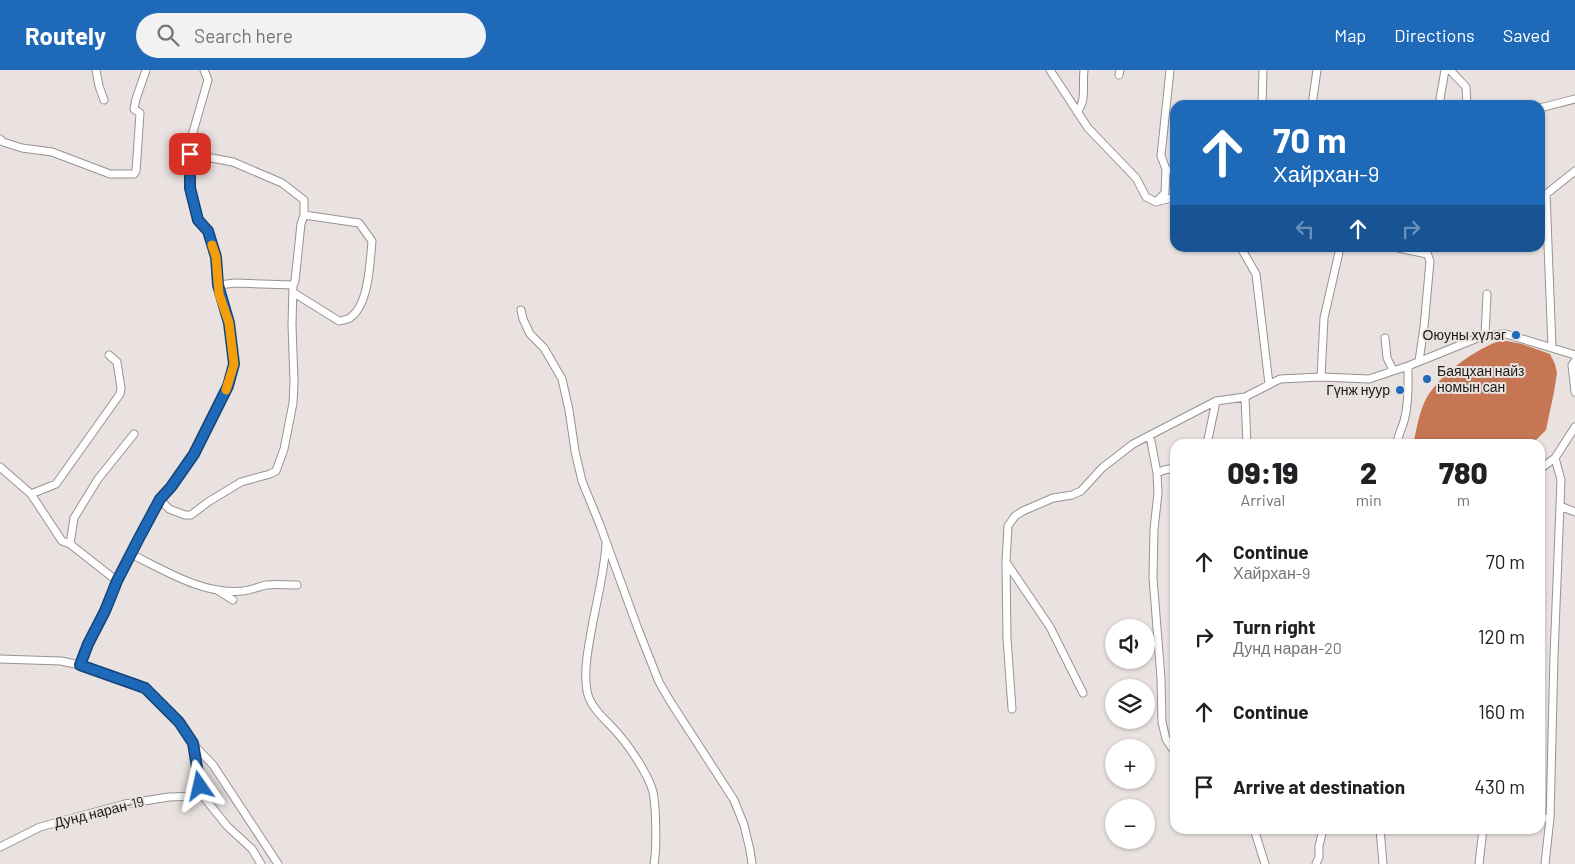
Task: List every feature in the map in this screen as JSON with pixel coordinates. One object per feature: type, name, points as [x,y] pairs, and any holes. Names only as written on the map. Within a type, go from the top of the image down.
[{"type":"street","points":[[96,70],[104,100]]},
{"type":"street","points":[[0,139],[3,142],[22,148],[52,152],[110,174],[134,174],[136,171],[140,113],[134,109],[146,70]]},
{"type":"street","points":[[80,665],[117,581],[160,499],[171,487],[194,454],[228,386],[234,364],[229,323],[218,285],[216,257],[208,231],[198,220],[190,188],[191,139],[208,80],[204,70]]},
{"type":"street","points":[[1050,70],[1088,128],[1136,178],[1146,197],[1156,202],[1170,198]]},
{"type":"street","points":[[1077,112],[1082,106],[1084,98],[1084,70]]},
{"type":"street","points":[[1156,202],[1165,193],[1166,169],[1161,156],[1170,70]]},
{"type":"street","points":[[1262,100],[1263,70]]},
{"type":"street","points":[[1313,100],[1317,70]]},
{"type":"street","points":[[1440,100],[1445,70]]},
{"type":"street","points":[[1450,70],[1466,87],[1467,100]]},
{"type":"street","points":[[1545,107],[1575,99]]},
{"type":"street","points":[[160,499],[169,509],[185,515],[192,515],[216,497],[241,482],[276,471],[284,449],[294,382],[292,325],[304,200],[282,182],[233,162],[190,154]]},
{"type":"street","points":[[1166,169],[1170,170]]},
{"type":"street","points":[[1545,195],[1575,171]]},
{"type":"street","points":[[218,285],[236,284],[294,289],[340,321],[349,318],[358,310],[369,280],[372,241],[359,223],[304,215]]},
{"type":"street","points":[[1545,230],[1552,347]]},
{"type":"street","points":[[1243,252],[1256,274],[1269,384]]},
{"type":"street","points":[[1321,376],[1324,318],[1339,252]]},
{"type":"street","points":[[1418,360],[1424,328],[1430,260],[1426,252]]},
{"type":"street","points":[[1485,335],[1487,294]]},
{"type":"street","points":[[521,310],[530,334],[544,348],[562,379],[582,481],[659,682],[734,800],[744,825],[752,864]]},
{"type":"street","points":[[1012,709],[1007,638],[1006,562],[1008,526],[1015,516],[1053,498],[1072,495],[1081,491],[1102,468],[1132,444],[1216,402],[1245,397],[1280,379],[1321,376],[1368,379],[1408,366],[1418,360],[1485,335],[1506,334],[1575,355]]},
{"type":"street","points":[[1385,338],[1386,358],[1393,370]]},
{"type":"street","points":[[31,494],[56,484],[120,394],[121,388],[117,362],[109,355]]},
{"type":"street","points":[[1575,361],[1572,365],[1575,392]]},
{"type":"street","points":[[1398,439],[1406,418],[1408,366]]},
{"type":"street","points":[[1245,397],[1247,439]]},
{"type":"street","points":[[1208,439],[1216,402]]},
{"type":"street","points":[[1545,465],[1554,458],[1575,427]]},
{"type":"street","points":[[70,544],[74,518],[98,479],[134,434]]},
{"type":"street","points":[[1150,436],[1157,473],[1158,492],[1154,530],[1153,578],[1162,688],[1162,722],[1166,739],[1170,745]]},
{"type":"street","points":[[1567,438],[1575,438]]},
{"type":"street","points":[[1544,864],[1550,818],[1554,647],[1561,480],[1554,458]]},
{"type":"street","points":[[0,467],[31,494],[62,541],[70,544],[117,581]]},
{"type":"street","points":[[1157,473],[1170,469]]},
{"type":"street","points":[[1560,506],[1575,512]]},
{"type":"street","points":[[1004,540],[1006,562],[1050,627],[1083,693]]},
{"type":"street","points":[[606,541],[604,566],[586,663],[587,692],[594,707],[621,737],[645,773],[653,792],[655,823],[654,864]]},
{"type":"street","points":[[131,554],[179,577],[217,590],[244,591],[267,585],[297,585]]},
{"type":"street","points":[[217,590],[233,600]]},
{"type":"street","points":[[0,659],[61,661],[80,665],[145,688],[179,722],[193,743],[213,765],[278,864]]},
{"type":"street","points":[[193,743],[203,796],[227,826],[252,849],[261,864]]},
{"type":"street","name":"Дунд наран-19","points":[[0,847],[40,827],[126,804],[169,797],[203,796]]},
{"type":"street","points":[[1545,818],[1550,818]]},
{"type":"street","points":[[1256,834],[1265,864]]},
{"type":"street","points":[[1316,864],[1319,857],[1322,834]]},
{"type":"street","points":[[1380,834],[1383,864]]},
{"type":"street","points":[[1479,864],[1482,834]]},
{"type":"shaded area","points":[[1502,340],[1522,344],[1550,354],[1557,373],[1546,430],[1537,439],[1414,439],[1426,399],[1440,380],[1470,356]]},
{"type":"slow traffic","points":[[212,245],[216,257],[219,294],[229,323],[234,364],[226,390]]},
{"type":"place","name":"Оюуны хүлэг","points":[[1516,335]]},
{"type":"place","name":"Баяцхан найз номын сан","points":[[1427,379]]},
{"type":"place","name":"Гүнж нуур","points":[[1400,390]]},
{"type":"route","points":[[190,154],[190,188],[198,220],[208,231],[216,257],[219,294],[229,323],[234,364],[228,386],[213,417],[194,454],[171,487],[160,499],[138,540],[117,581],[80,665],[145,688],[179,722],[193,743],[200,786]]}]
